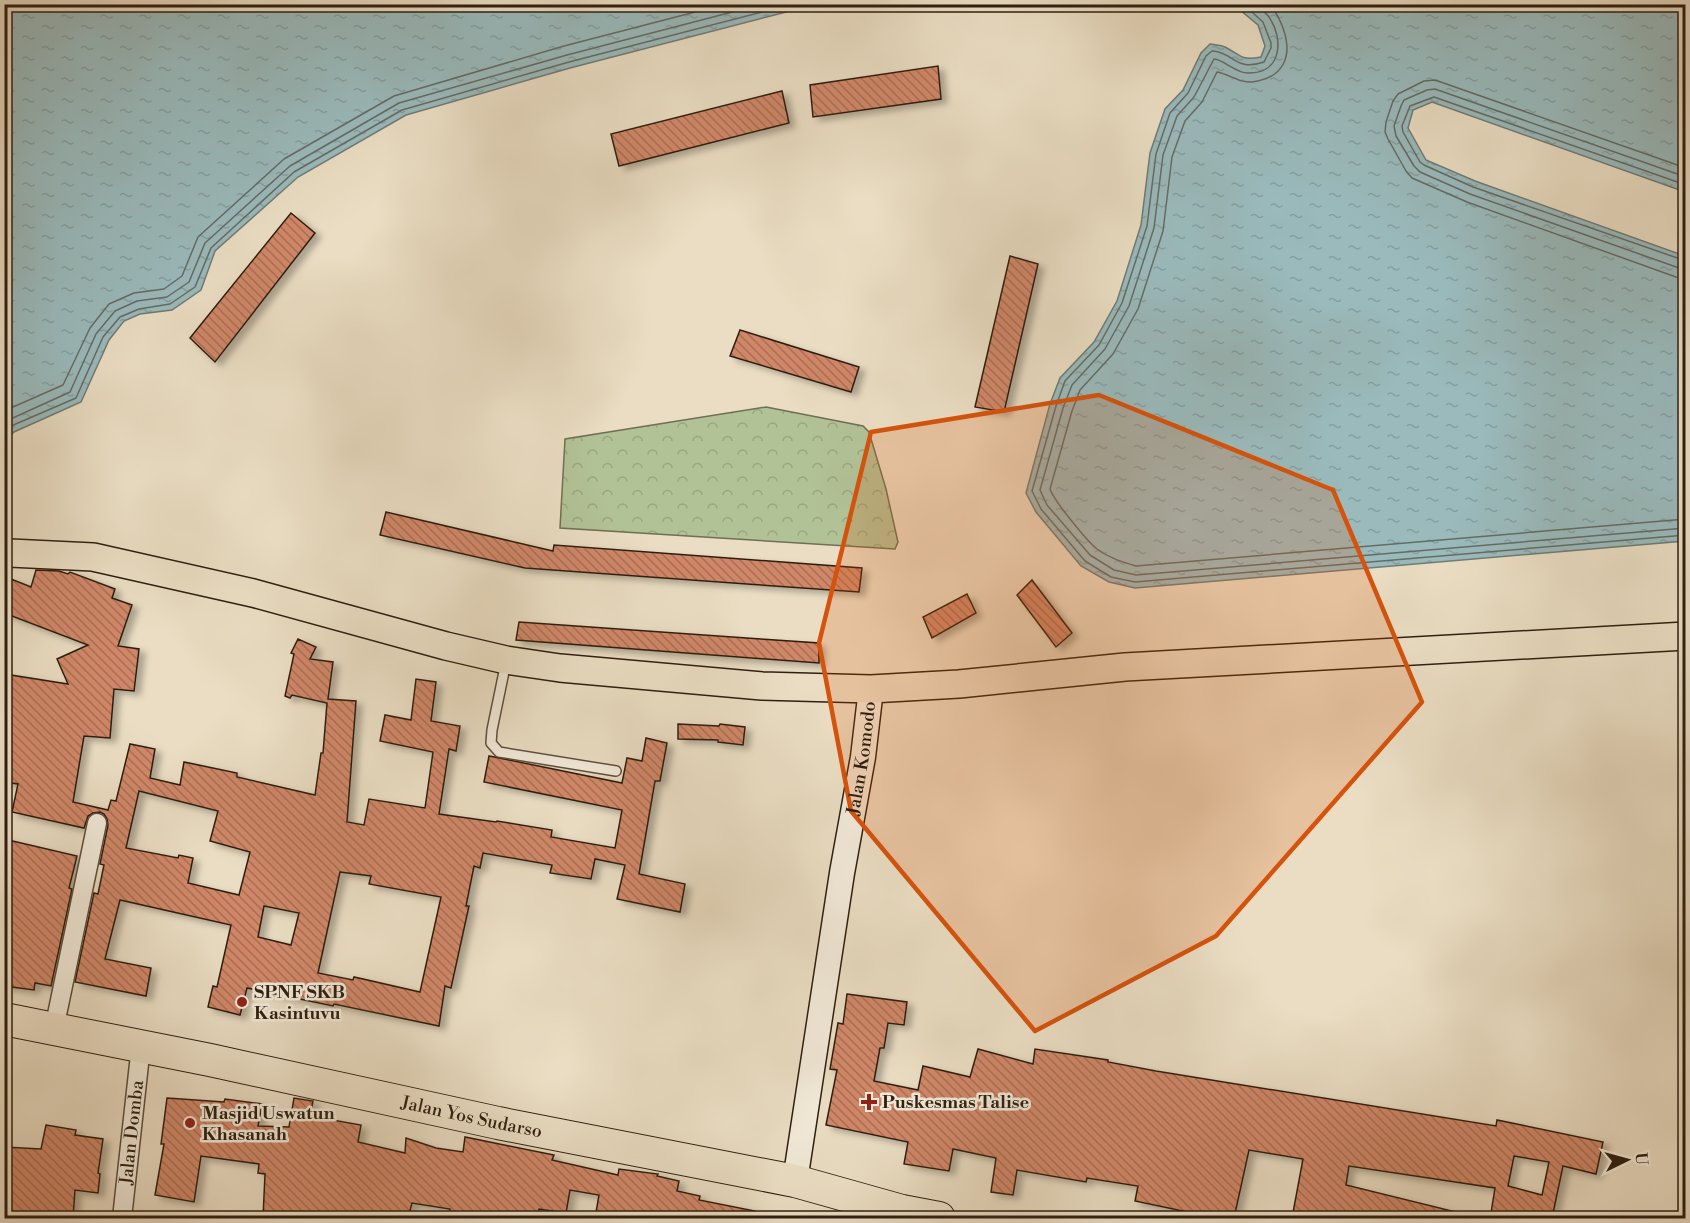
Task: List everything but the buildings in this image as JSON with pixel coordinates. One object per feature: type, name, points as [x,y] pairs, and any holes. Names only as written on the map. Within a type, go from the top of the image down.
[{"type":"highway","name":"Jalan Yos Sudarso","points":[[4,1019],[210,1060],[498,1123],[795,1181],[939,1218]]},
{"type":"main road","name":"Jalan Komodo","points":[[4,555],[10,553],[93,557],[254,593],[446,646],[506,660],[560,668],[762,686],[872,689]]},
{"type":"main road","points":[[872,689],[958,684],[1125,667],[1686,636]]},
{"type":"street","name":"Jalan Komodo","points":[[795,1181],[872,689]]},
{"type":"street","points":[[54,1029],[97,823]]},
{"type":"street","name":"Jalan Domba","points":[[122,1218],[141,1046]]},
{"type":"lane","points":[[506,660],[491,743],[499,752],[616,771]]},
{"type":"highlighted area","points":[[1099,395],[1333,490],[1422,702],[1216,936],[1035,1031],[851,811],[819,643],[871,432]]},
{"type":"green space","points":[[766,407],[863,426],[869,432],[886,489],[898,542],[895,549],[560,528],[565,439]]},
{"type":"water","points":[[5,4],[854,5],[794,10],[570,68],[406,115],[298,177],[215,251],[201,290],[172,310],[140,314],[124,321],[109,340],[81,402],[14,432],[5,441]]},
{"type":"water","points":[[1234,5],[1685,5],[1685,192],[1432,102],[1413,110],[1408,128],[1426,160],[1475,181],[1685,256],[1685,541],[1135,588],[1109,582],[1081,566],[1036,512],[1026,493],[1050,404],[1060,378],[1094,342],[1117,301],[1141,225],[1150,153],[1165,109],[1183,90],[1201,53],[1210,44],[1223,46],[1241,57],[1261,57],[1265,46],[1258,25]]},
{"type":"place","name":"SPNF SKB Kasintuvu","points":[[242,1002]]},
{"type":"place","name":"Puskesmas Talise","points":[[869,1102]]},
{"type":"place","name":"Masjid Uswatun Khasanah","points":[[190,1123]]}]
